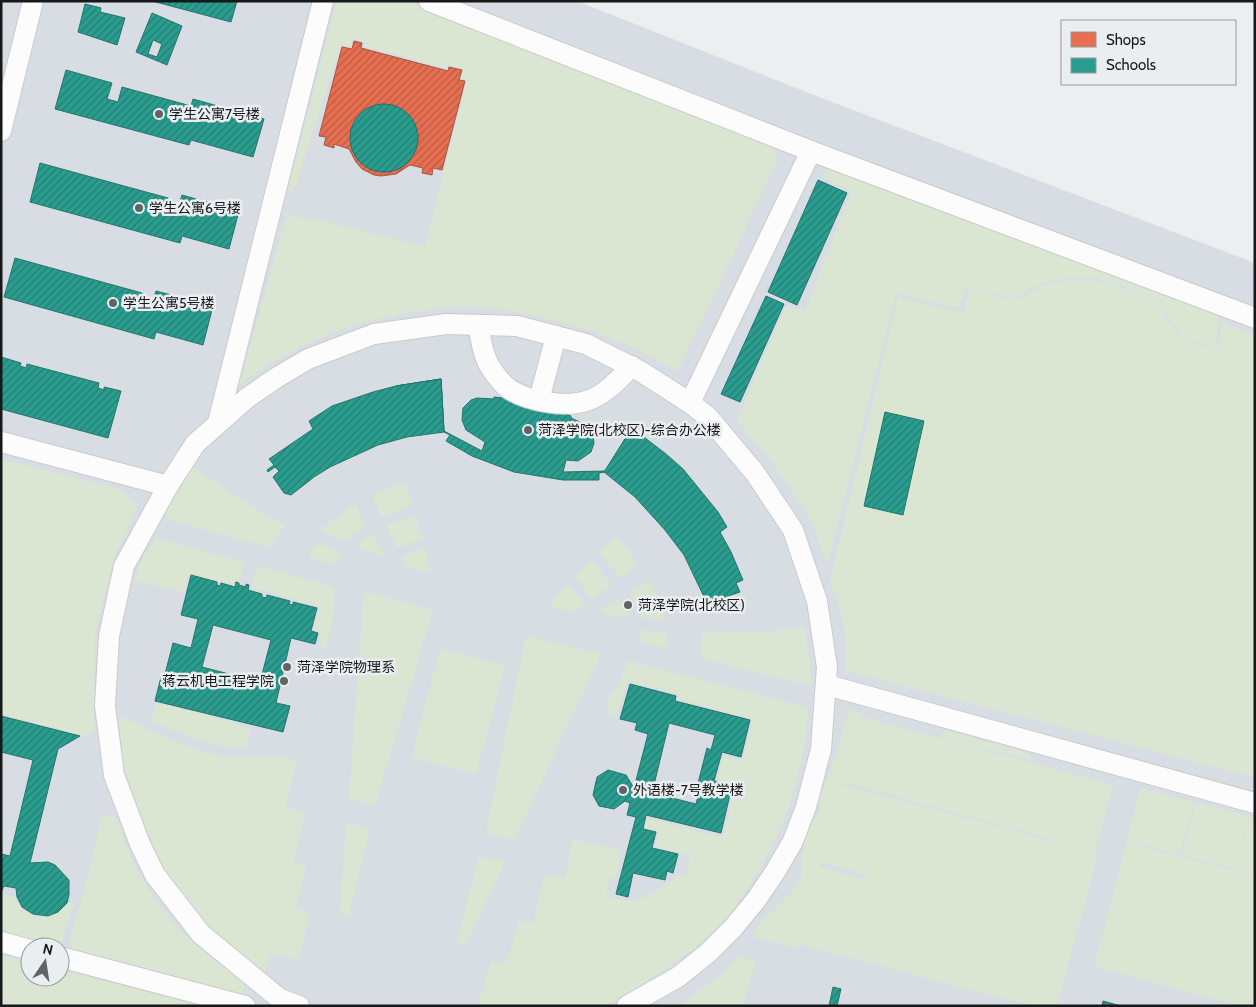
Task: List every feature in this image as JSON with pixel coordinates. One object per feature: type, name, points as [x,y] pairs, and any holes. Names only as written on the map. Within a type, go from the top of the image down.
[{"type":"street","points":[[1,131],[33,1]]},
{"type":"street","points":[[218,423],[323,1]]},
{"type":"street","points":[[428,1],[811,151],[1255,318]]},
{"type":"street","points":[[690,402],[811,151]]},
{"type":"street","points":[[299,1006],[280,999],[201,934],[155,875],[140,844],[114,775],[105,706],[109,636],[124,566],[168,486],[195,444],[247,398],[308,359],[374,334],[446,324],[516,326],[586,344],[632,366],[690,402],[708,417],[756,473],[793,530],[817,600],[827,667],[827,685],[820,749],[806,807],[793,841],[775,872],[737,923],[708,953],[678,976],[627,1006]]},
{"type":"street","points":[[478,325],[484,355],[490,367],[508,388],[539,400],[569,404],[587,401],[618,381],[632,366]]},
{"type":"street","points":[[539,400],[556,336]]},
{"type":"street","points":[[1,442],[168,486]]},
{"type":"street","points":[[827,685],[1255,803]]},
{"type":"street","points":[[1,942],[20,947]]},
{"type":"street","points":[[70,961],[245,1006]]},
{"type":"shaded area","name":"菏泽学院(北校区)","points":[[1,1],[577,1],[819,97],[1255,263],[1255,1006],[1,1006]]},
{"type":"green space","points":[[337,1],[410,1],[771,143],[777,149],[776,163],[681,365],[675,371],[631,347],[601,334],[569,324],[505,310],[456,306],[394,315],[324,336],[260,370],[239,385],[287,215],[331,223],[425,247],[467,80],[461,78],[463,69],[448,65],[447,68],[364,46],[365,42],[353,39],[350,47],[341,44],[296,185],[290,191],[288,188]]},
{"type":"green space","points":[[827,163],[1219,312],[1216,346],[1183,340],[1171,319],[1159,307],[1123,287],[1096,279],[1083,277],[1056,280],[1035,287],[1015,299],[966,286],[959,308],[896,293],[827,565],[814,528],[798,499],[737,420],[786,306],[805,311],[852,191],[824,178]]},
{"type":"green space","points":[[1084,279],[1107,283],[1129,291],[1150,302],[1169,320],[1182,341],[1218,348],[1222,323],[1255,336],[1255,777],[846,671],[844,625],[839,603],[830,582],[898,297],[964,313],[970,288],[1016,301],[1048,284]]},
{"type":"green space","points":[[1,459],[122,490],[137,508],[115,555],[95,630],[95,732],[86,736],[1,714]]},
{"type":"green space","points":[[193,467],[236,497],[285,526],[276,536],[270,547],[170,520],[166,513],[174,493]]},
{"type":"green space","points":[[406,483],[412,505],[382,517],[372,495],[390,487]]},
{"type":"green space","points":[[355,504],[366,526],[343,541],[321,529]]},
{"type":"green space","points":[[415,515],[422,538],[397,548],[387,526]]},
{"type":"green space","points":[[372,534],[384,554],[381,557],[356,546]]},
{"type":"green space","points":[[615,536],[638,565],[620,578],[599,553]]},
{"type":"green space","points":[[155,540],[244,562],[239,581],[235,580],[234,585],[189,574],[183,592],[134,580],[142,560]]},
{"type":"green space","points":[[319,543],[342,556],[331,563],[309,557],[312,549]]},
{"type":"green space","points":[[425,547],[430,570],[419,571],[405,566],[402,557]]},
{"type":"green space","points":[[591,560],[612,585],[592,598],[575,577]]},
{"type":"green space","points":[[257,566],[335,587],[332,623],[326,647],[319,646],[320,632],[313,630],[320,606],[252,588]]},
{"type":"green space","points":[[650,580],[666,619],[641,617],[630,593]]},
{"type":"green space","points":[[567,585],[585,604],[575,611],[555,608],[551,601]]},
{"type":"green space","points":[[364,592],[433,610],[375,806],[349,798]]},
{"type":"green space","points":[[621,598],[630,617],[603,614],[600,609]]},
{"type":"green space","points":[[805,627],[812,684],[807,685],[702,658],[701,633],[765,632]]},
{"type":"green space","points":[[639,630],[666,634],[669,649],[641,642]]},
{"type":"green space","points":[[526,636],[601,654],[514,840],[486,833]]},
{"type":"green space","points":[[440,649],[505,666],[476,774],[412,757]]},
{"type":"green space","points":[[629,661],[808,708],[806,734],[796,784],[778,832],[754,878],[723,922],[686,954],[623,996],[604,1006],[478,1006],[491,961],[506,964],[519,921],[533,924],[545,874],[565,879],[573,839],[621,851],[615,879],[610,878],[606,896],[617,899],[636,900],[654,893],[678,874],[686,876],[690,855],[655,846],[659,831],[645,828],[647,818],[723,837],[736,784],[717,779],[723,756],[743,760],[753,719],[678,699],[679,694],[627,682],[616,717],[614,718],[609,715],[607,700],[619,686]]},
{"type":"green space","points":[[157,702],[238,723],[251,729],[246,749],[209,743],[151,720]]},
{"type":"green space","points":[[851,709],[861,713],[861,717],[1113,785],[1095,851],[843,782],[842,785],[1098,853],[1057,1006],[1033,1006],[844,956],[856,911],[843,956],[799,944],[796,947],[756,938],[755,930],[760,923],[786,899],[801,877],[801,859],[808,829],[820,811],[819,796],[826,784]],"holes":[[[871,852],[864,879],[820,867],[821,862],[864,874]]]},
{"type":"green space","points":[[119,716],[179,743],[225,758],[291,758],[296,763],[285,807],[305,812],[293,862],[306,865],[295,909],[310,913],[298,960],[270,953],[264,977],[206,926],[177,891],[158,860],[136,812],[122,763]]},
{"type":"green space","points":[[943,730],[1031,754],[1030,760],[943,738],[941,737]]},
{"type":"green space","points":[[1141,788],[1194,802],[1180,855],[1127,841]]},
{"type":"green space","points":[[1196,802],[1249,817],[1235,869],[1182,855]]},
{"type":"green space","points":[[101,816],[114,817],[117,820],[131,858],[141,878],[169,918],[187,937],[245,984],[242,994],[72,951],[70,941],[93,857]]},
{"type":"green space","points":[[1250,817],[1255,818],[1255,875],[1236,870]]},
{"type":"green space","points":[[346,823],[370,828],[349,916],[340,913]]},
{"type":"green space","points":[[1127,843],[1255,876],[1255,1006],[1240,1006],[1094,966]]},
{"type":"green space","points":[[479,857],[505,862],[466,944],[457,942]]},
{"type":"green space","points":[[1,894],[15,898],[28,913],[41,917],[47,917],[59,912],[69,902],[74,903],[64,937],[20,937],[20,941],[1,937]]},
{"type":"green space","points":[[1,955],[20,960],[20,987],[70,987],[70,973],[202,1006],[1,1006]]},
{"type":"green space","points":[[738,956],[755,961],[743,1006],[679,1006],[718,977]]},
{"type":"building: Shops","points":[[354,41],[362,43],[361,48],[448,71],[449,67],[462,70],[459,80],[465,81],[442,170],[433,168],[432,175],[422,173],[423,168],[410,165],[396,174],[374,175],[362,169],[349,149],[334,144],[334,148],[324,145],[326,137],[319,136],[342,47],[352,49]],"holes":[[[380,104],[394,105],[407,113],[415,124],[419,137],[416,150],[409,162],[399,169],[386,172],[372,170],[361,163],[353,152],[350,140],[351,128],[357,117],[366,109]]]},
{"type":"building: Schools","points":[[152,1],[237,1],[231,22]]},
{"type":"building: Schools","points":[[85,4],[101,8],[100,12],[125,18],[117,45],[78,32]]},
{"type":"building: Schools","points":[[152,13],[182,26],[167,65],[136,52]],"holes":[[[153,40],[162,44],[157,57],[148,54]]]},
{"type":"building: Schools","name":"学生公寓7号楼","points":[[66,70],[112,83],[107,99],[118,102],[122,87],[191,106],[193,99],[264,119],[253,157],[191,140],[189,145],[55,109]]},
{"type":"building: Schools","points":[[384,104],[397,107],[408,114],[415,125],[418,138],[415,151],[408,162],[397,169],[384,172],[371,169],[360,162],[353,151],[350,138],[353,125],[360,114],[371,107]]},
{"type":"building: Schools","name":"学生公寓6号楼","points":[[40,163],[168,198],[167,201],[179,205],[182,195],[239,211],[229,249],[182,236],[180,243],[30,202]]},
{"type":"building: Schools","points":[[818,180],[847,193],[797,305],[768,292]]},
{"type":"building: Schools","name":"学生公寓5号楼","points":[[15,258],[142,293],[141,296],[153,300],[156,291],[213,306],[203,345],[156,332],[154,339],[4,297]]},
{"type":"building: Schools","points":[[766,296],[784,304],[740,402],[721,394]]},
{"type":"building: Schools","points":[[1,357],[21,363],[20,366],[26,368],[27,364],[99,383],[98,388],[104,390],[104,387],[121,391],[108,438],[1,409]]},
{"type":"building: Schools","name":"菏泽学院(北校区)-综合办公楼","points":[[441,379],[444,431],[482,451],[485,442],[466,430],[462,420],[463,408],[471,400],[477,398],[512,399],[550,408],[571,416],[571,418],[588,427],[593,436],[594,443],[591,452],[578,461],[566,460],[563,472],[605,471],[632,428],[605,472],[599,473],[599,480],[563,480],[514,472],[472,456],[446,441],[450,435],[444,432]]},
{"type":"building: Schools","points":[[441,379],[444,432],[407,437],[378,445],[330,467],[291,495],[284,493],[273,477],[279,471],[275,467],[268,472],[267,470],[274,465],[269,459],[313,429],[309,421],[332,406],[396,386]]},
{"type":"building: Schools","points":[[885,412],[924,421],[903,515],[864,506]]},
{"type":"building: Schools","points":[[632,428],[683,469],[718,512],[727,527],[720,532],[743,580],[736,583],[740,592],[714,601],[706,601],[684,555],[665,530],[635,497],[604,472]]},
{"type":"building: Schools","points":[[191,575],[217,582],[217,585],[220,586],[221,583],[235,587],[236,582],[246,587],[246,584],[249,585],[248,590],[262,594],[262,597],[266,598],[267,595],[290,601],[289,604],[293,605],[293,602],[317,608],[311,631],[318,633],[315,644],[291,638],[276,703],[290,706],[283,732],[155,701],[162,673],[165,674],[173,643],[191,648],[198,619],[181,615]],"holes":[[[213,625],[271,640],[260,682],[202,667]]]},
{"type":"building: Schools","name":"外语楼-7号教学楼","points":[[630,684],[676,696],[675,701],[750,720],[741,757],[722,752],[714,781],[732,786],[721,833],[646,815],[643,829],[656,832],[652,848],[678,854],[673,873],[667,871],[665,880],[633,873],[628,897],[616,894],[636,817],[627,815],[630,803],[625,801],[614,809],[599,806],[593,795],[597,777],[608,770],[626,775],[634,788],[648,734],[635,730],[637,723],[620,719]],"holes":[[[669,723],[715,735],[711,750],[707,748],[696,791],[699,792],[696,804],[652,793]]]},
{"type":"building: Schools","points":[[1,716],[80,736],[58,749],[30,863],[48,862],[55,865],[69,880],[67,903],[58,912],[48,916],[33,914],[22,907],[17,897],[16,888],[4,886],[1,892],[1,854],[10,856],[33,760],[1,752]]},
{"type":"building: Schools","points":[[833,987],[841,989],[837,1006],[829,1006]]},
{"type":"building: Schools","points":[[1103,1001],[1121,1006],[1102,1006]]},
{"type":"place","name":"学生公寓7号楼","points":[[159,114]]},
{"type":"place","name":"学生公寓6号楼","points":[[139,208]]},
{"type":"place","name":"学生公寓5号楼","points":[[113,303]]},
{"type":"place","name":"菏泽学院(北校区)-综合办公楼","points":[[528,430]]},
{"type":"place","name":"菏泽学院(北校区)","points":[[628,605]]},
{"type":"place","name":"菏泽学院物理系","points":[[287,667]]},
{"type":"place","name":"蒋云机电工程学院","points":[[284,681]]},
{"type":"place","name":"外语楼-7号教学楼","points":[[623,790]]}]
